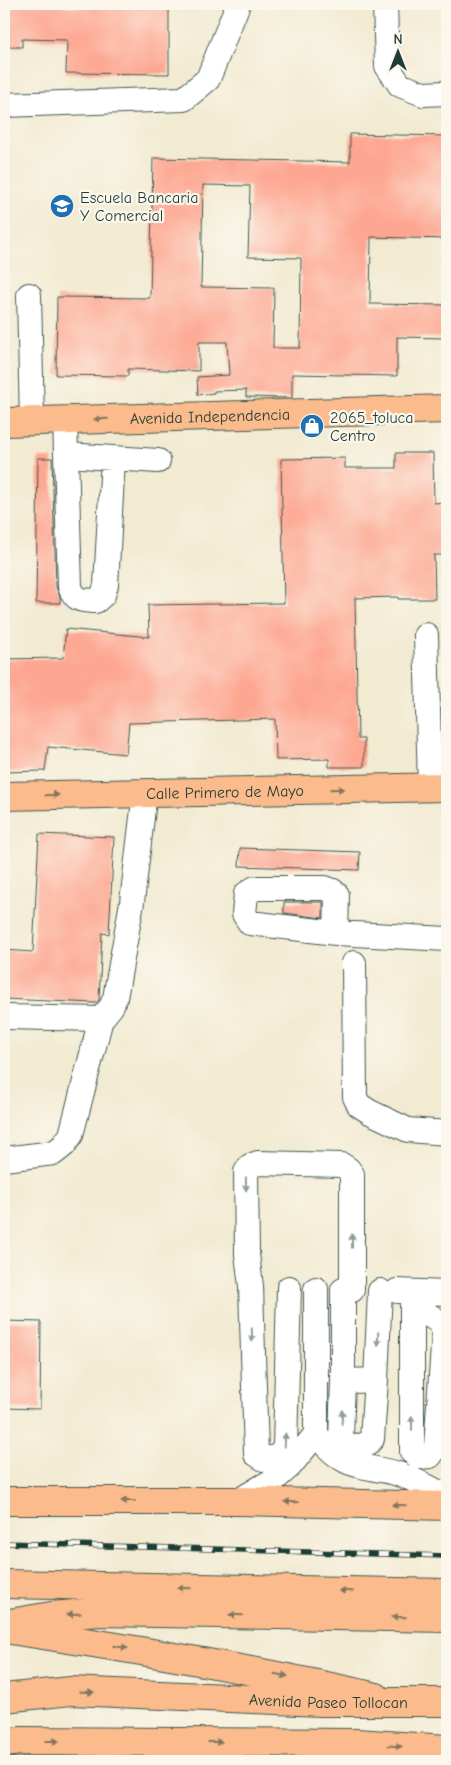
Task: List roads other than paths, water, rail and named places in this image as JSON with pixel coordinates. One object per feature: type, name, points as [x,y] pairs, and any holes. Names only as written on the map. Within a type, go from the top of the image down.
[{"type":"main road","name":"Avenida Independencia","points":[[4,422],[447,410]]},
{"type":"main road","name":"Calle Primero de Mayo","points":[[4,796],[439,787]]},
{"type":"main road","points":[[4,1501],[238,1501],[447,1506]]},
{"type":"main road","points":[[4,1584],[447,1593]]},
{"type":"main road","points":[[4,1624],[51,1616],[99,1612],[447,1618]]},
{"type":"main road","name":"Avenida Paseo Tollocan","points":[[4,1629],[144,1651],[289,1677],[401,1702]]},
{"type":"main road","name":"Avenida Paseo Tollocan","points":[[4,1698],[71,1691],[320,1702],[401,1702]]},
{"type":"main road","points":[[401,1702],[447,1702]]},
{"type":"main road","points":[[4,1743],[20,1741],[356,1752],[447,1748]]},
{"type":"lane","points":[[4,105],[184,99],[208,79],[238,4]]},
{"type":"lane","points":[[385,4],[387,66],[400,85],[423,94],[447,94]]},
{"type":"lane","points":[[29,295],[32,421]]},
{"type":"lane","points":[[65,420],[70,587],[73,595],[78,599],[96,601],[103,595],[106,585],[113,459]]},
{"type":"lane","points":[[67,456],[158,461]]},
{"type":"lane","points":[[426,635],[439,787]]},
{"type":"lane","points":[[4,1159],[54,1153],[71,1135],[100,1019],[111,1007],[115,998],[132,902],[145,792]]},
{"type":"lane","points":[[336,933],[447,939]]},
{"type":"lane","points":[[354,963],[355,1097],[359,1105],[408,1130],[447,1133]]},
{"type":"lane","points":[[4,1017],[100,1019]]},
{"type":"lane","points":[[289,1288],[285,1448],[278,1456],[264,1459],[256,1454],[251,1286],[247,1254],[246,1172],[250,1166],[258,1163],[342,1165],[352,1174],[341,1438],[346,1444],[365,1446],[372,1439],[380,1291]]},
{"type":"lane","points":[[251,1286],[380,1291],[412,1298],[447,1293]]},
{"type":"lane","points":[[238,1501],[275,1479],[304,1451],[316,1434],[316,1289]]},
{"type":"lane","points":[[412,1298],[440,1322],[444,1332],[436,1448],[430,1456],[418,1457],[412,1452],[412,1298]]},
{"type":"lane","points":[[343,1382],[376,1380]]},
{"type":"lane","points":[[316,1434],[332,1453],[345,1462],[396,1473],[413,1479],[447,1497]]},
{"type":"railway","points":[[4,1543],[447,1556]]},
{"type":"place","name":"Escuela Bancaria Y Comercial","points":[[62,206]]},
{"type":"place","name":"2065_toluca Centro","points":[[312,426]]}]
